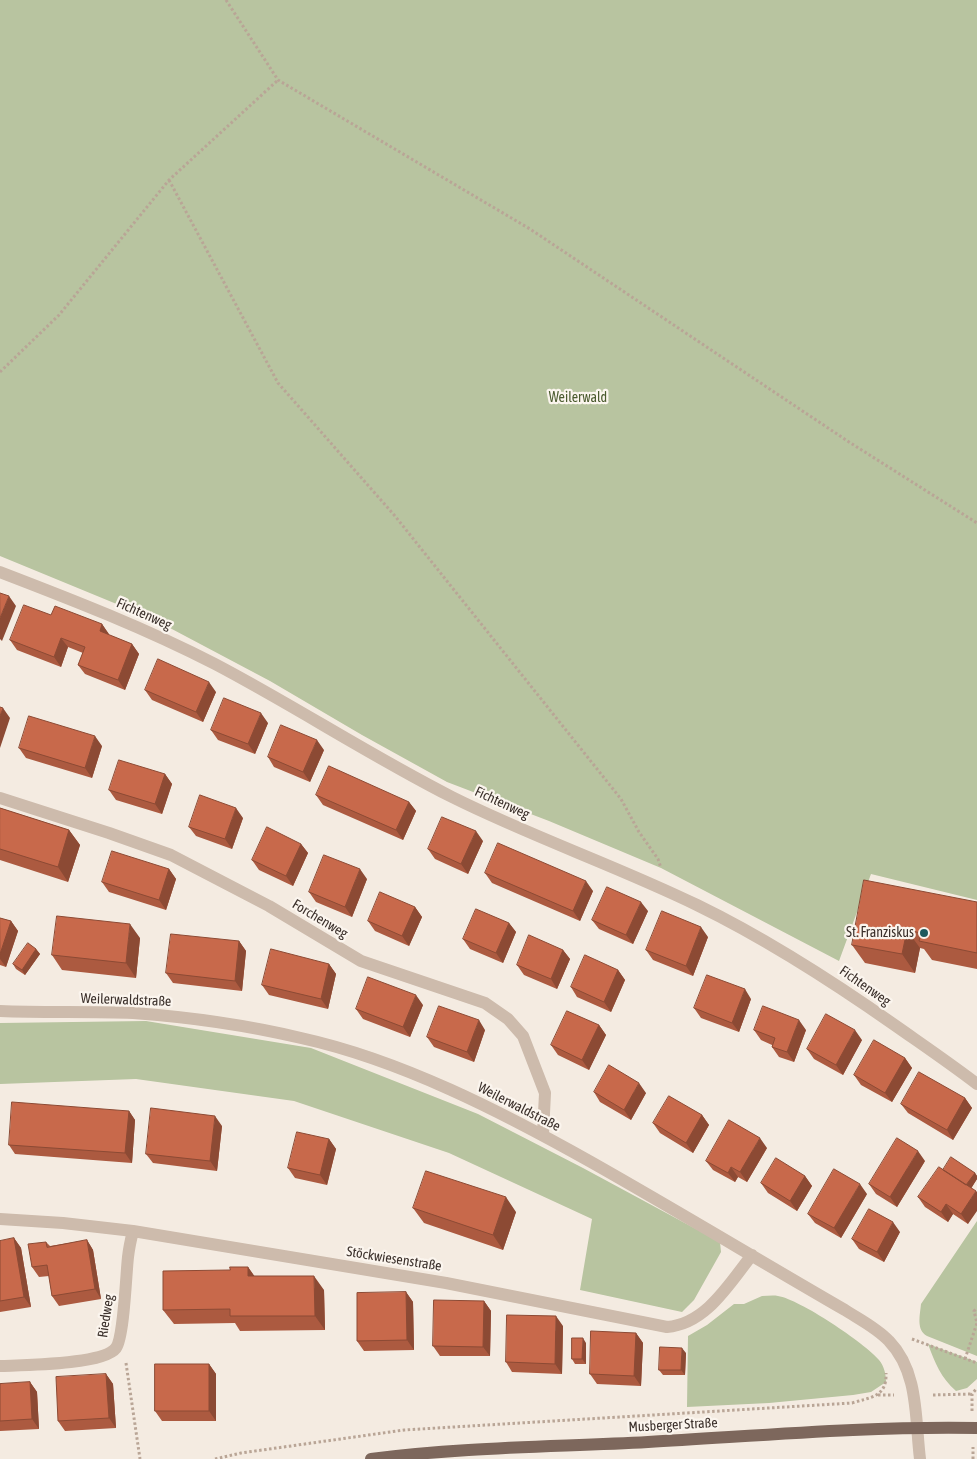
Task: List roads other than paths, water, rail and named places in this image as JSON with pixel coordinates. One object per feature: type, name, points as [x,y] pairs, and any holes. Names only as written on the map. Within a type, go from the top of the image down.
[{"type":"main road","name":"Musberger Straße","points":[[372,1459],[464,1451],[792,1433],[916,1428],[977,1428]]},
{"type":"street","name":"Fichtenweg","points":[[0,572],[128,622],[167,640],[264,691],[352,743],[456,799],[659,887],[732,923],[817,972],[977,1084]]},
{"type":"street","name":"Forchenweg","points":[[0,798],[171,855],[269,906],[361,961],[478,1001],[496,1010],[523,1036],[545,1093],[543,1134]]},
{"type":"street","name":"Weilerwaldstraße","points":[[0,1011],[131,1013],[167,1016],[205,1020],[302,1038],[386,1064],[468,1098],[543,1134],[844,1310],[867,1324],[888,1341],[901,1356],[908,1372],[914,1395],[920,1459]]},
{"type":"street","name":"Stöckwiesenstraße","points":[[0,1219],[63,1223],[133,1231],[446,1283],[667,1327],[680,1326],[700,1316],[725,1290],[752,1255]]},
{"type":"street","name":"Riedweg","points":[[0,1366],[62,1363],[104,1356],[116,1348],[120,1334],[128,1255],[133,1231]]},
{"type":"place","name":"St. Franziskus","points":[[924,933]]},
{"type":"park label","name":"Weilerwald","points":[[578,398]]}]
